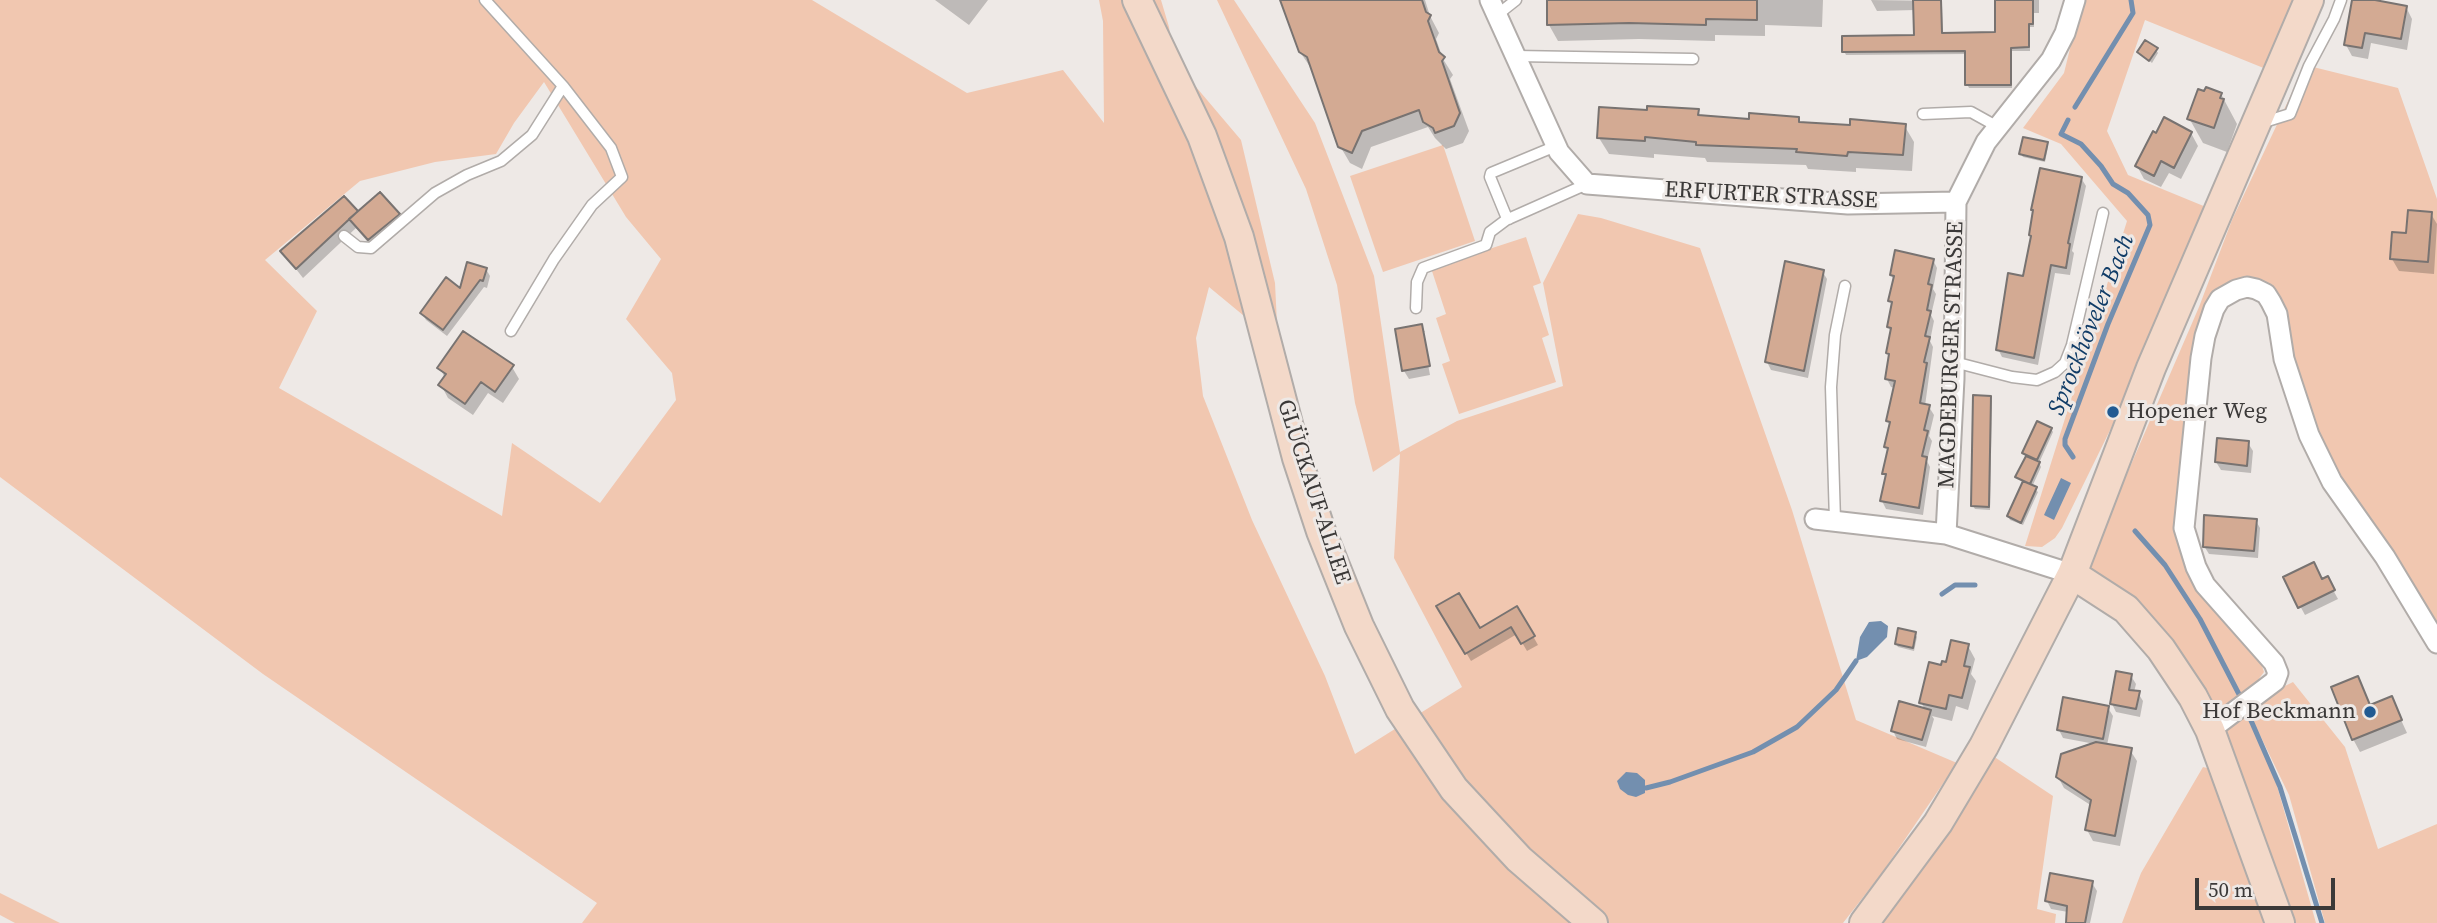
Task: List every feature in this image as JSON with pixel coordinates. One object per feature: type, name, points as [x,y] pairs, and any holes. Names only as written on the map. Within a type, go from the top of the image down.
[{"type":"main road","name":"GLÜCKAUF-ALLEE","points":[[1137,0],[1202,136],[1240,237],[1297,457],[1321,531],[1359,626],[1400,709],[1454,789],[1519,859],[1593,923]]},
{"type":"main road","points":[[1864,923],[1938,823],[1984,746],[2071,574],[2151,368],[2309,0]]},
{"type":"main road","points":[[2071,574],[2126,609],[2161,649],[2193,697],[2210,730],[2240,807],[2280,923]]},
{"type":"street","name":"MAGDEBURGER STRASSE","points":[[1946,534],[1954,362],[1956,202],[1986,142],[2051,60],[2065,33],[2075,0]]},
{"type":"street","points":[[1494,7],[1556,146],[1587,184]]},
{"type":"street","name":"ERFURTER STRASSE","points":[[1587,184],[1848,204],[1956,202]]},
{"type":"street","points":[[2210,730],[2275,681],[2278,673],[2274,663],[2205,585],[2196,567],[2184,528],[2205,336],[2220,299],[2236,289],[2256,289],[2266,294],[2271,302],[2277,314],[2284,359],[2305,423],[2332,482],[2385,556],[2437,643]]},
{"type":"street","points":[[1815,519],[1946,534],[2071,574]]},
{"type":"lane","points":[[485,0],[563,86],[611,148],[622,177],[592,205],[554,258],[511,331]]},
{"type":"lane","points":[[1494,7],[1516,0]]},
{"type":"lane","points":[[2254,126],[2290,114],[2309,66],[2341,0]]},
{"type":"lane","points":[[1516,56],[1693,59]]},
{"type":"lane","points":[[344,236],[358,247],[371,248],[435,193],[467,175],[501,161],[532,135],[563,86]]},
{"type":"lane","points":[[1923,114],[1971,112],[1998,127]]},
{"type":"lane","points":[[1509,219],[1490,177],[1491,173],[1556,146]]},
{"type":"lane","points":[[1416,308],[1417,282],[1423,268],[1486,245],[1490,232],[1509,219],[1587,184]]},
{"type":"lane","points":[[1954,362],[2037,380],[2055,372],[2065,363],[2072,345],[2103,213]]},
{"type":"lane","points":[[1835,522],[1831,387],[1835,335],[1846,286]]},
{"type":"shaded area","points":[[0,0],[812,0],[967,93],[1063,70],[1104,123],[1103,21],[1099,0],[1161,0],[1169,27],[1174,61],[1241,140],[1275,283],[1278,344],[1209,287],[1196,338],[1203,396],[1252,520],[1325,676],[1355,754],[1462,687],[1394,558],[1400,454],[1373,472],[1355,403],[1337,285],[1306,189],[1217,0],[1234,0],[1315,123],[1374,276],[1400,452],[1457,421],[1563,386],[1543,283],[1578,214],[1601,218],[1700,248],[1792,510],[1856,720],[1957,763],[1882,873],[1843,923],[582,923],[597,903],[263,674],[0,477]],"holes":[[[544,82],[626,217],[661,259],[626,319],[672,373],[676,400],[600,503],[512,443],[502,516],[279,388],[317,311],[265,260],[360,181],[435,162],[496,154],[514,123]]]},
{"type":"shaded area","points":[[2082,0],[2296,0],[2266,69],[2145,20],[2107,131],[2128,175],[2206,207],[2116,418],[2062,528],[2055,538],[2042,547],[2025,546],[2127,221],[2061,144],[2023,128],[2064,73]]},
{"type":"shaded area","points":[[2305,65],[2398,88],[2437,199],[2437,635],[2335,481],[2267,291],[2218,297],[2180,529],[2259,657],[2264,672],[2252,688],[2216,712],[2086,569],[2199,307],[2232,220]]},
{"type":"shaded area","points":[[1443,145],[1475,241],[1383,272],[1350,176]]},
{"type":"shaded area","points":[[1526,237],[1541,283],[1533,286],[1549,335],[1542,338],[1556,382],[1459,414],[1442,364],[1450,361],[1436,318],[1446,314],[1431,268]]},
{"type":"shaded area","points":[[2293,682],[2345,747],[2378,849],[2437,824],[2437,923],[2325,923],[2289,795],[2258,731],[2270,761],[2316,923],[2288,923],[2223,745],[2228,728],[2277,690]]},
{"type":"shaded area","points":[[1993,756],[2053,796],[2037,909],[2056,914],[2055,923],[1878,923]]},
{"type":"shaded area","points":[[2203,767],[2211,769],[2268,923],[2122,923],[2141,873]]},
{"type":"shaded area","points":[[0,893],[60,923],[15,923],[0,915]]},
{"type":"water","points":[[2061,478],[2071,483],[2054,520],[2044,515]]},
{"type":"water","points":[[1881,621],[1888,626],[1887,637],[1867,657],[1856,661],[1860,637],[1869,622]]},
{"type":"water","points":[[1626,772],[1637,773],[1645,780],[1645,793],[1636,797],[1620,789],[1617,781]]},
{"type":"building","points":[[1280,0],[1422,0],[1426,12],[1431,15],[1428,21],[1439,52],[1445,57],[1442,61],[1460,113],[1454,126],[1435,133],[1433,128],[1423,122],[1419,110],[1362,131],[1352,153],[1338,147],[1307,57],[1299,52]]},
{"type":"building","points":[[1547,0],[1757,0],[1757,20],[1706,19],[1706,25],[1547,25]]},
{"type":"building","points":[[1913,0],[1941,0],[1942,33],[1995,32],[1995,0],[2033,0],[2029,47],[2011,48],[2011,85],[1965,85],[1965,51],[1842,52],[1842,36],[1914,35]]},
{"type":"building","points":[[2352,0],[2375,0],[2407,6],[2401,39],[2365,33],[2362,48],[2344,45]]},
{"type":"building","points":[[2145,40],[2158,48],[2149,61],[2137,52]]},
{"type":"building","points":[[2206,87],[2222,93],[2220,98],[2224,99],[2214,128],[2187,119],[2198,89],[2204,91]]},
{"type":"building","points":[[1647,106],[1699,109],[1698,115],[1749,119],[1749,113],[1799,117],[1799,122],[1850,125],[1850,119],[1906,124],[1903,155],[1848,152],[1847,156],[1796,152],[1797,149],[1696,145],[1696,142],[1645,137],[1645,141],[1597,138],[1599,107],[1647,110]]},
{"type":"building","points":[[2164,117],[2192,132],[2174,168],[2161,161],[2154,176],[2135,166],[2153,131],[2156,133]]},
{"type":"building","points":[[2023,137],[2048,142],[2044,160],[2019,154]]},
{"type":"building","points":[[2040,168],[2082,177],[2068,243],[2066,268],[2051,265],[2034,358],[1996,350],[2008,273],[2023,276],[2031,236],[2031,210]]},
{"type":"building","points":[[380,192],[400,214],[368,240],[349,219]]},
{"type":"building","points":[[344,196],[358,211],[296,269],[280,251]]},
{"type":"building","points":[[2408,210],[2432,212],[2428,262],[2390,259],[2392,232],[2406,233]]},
{"type":"building","points":[[1895,250],[1934,259],[1928,284],[1932,285],[1927,310],[1931,311],[1925,336],[1930,337],[1924,362],[1927,363],[1920,403],[1930,405],[1924,430],[1928,431],[1922,456],[1927,457],[1919,508],[1880,501],[1888,448],[1884,447],[1890,422],[1886,421],[1895,381],[1885,379],[1891,328],[1887,327],[1892,302],[1888,301],[1894,276],[1890,275]]},
{"type":"building","points":[[1785,261],[1824,270],[1804,371],[1765,362]]},
{"type":"building","points":[[467,262],[487,268],[483,281],[480,280],[443,330],[420,313],[446,277],[460,288]]},
{"type":"building","points":[[1422,324],[1430,366],[1402,371],[1395,329]]},
{"type":"building","points":[[463,331],[514,365],[495,392],[481,382],[465,404],[438,385],[446,374],[437,368]]},
{"type":"building","points":[[1973,395],[1991,396],[1989,507],[1971,506]]},
{"type":"building","points":[[2037,421],[2052,428],[2037,460],[2022,453]]},
{"type":"building","points":[[2217,438],[2249,441],[2247,466],[2215,462]]},
{"type":"building","points":[[2026,456],[2040,462],[2030,484],[2015,477]]},
{"type":"building","points":[[2023,481],[2037,487],[2021,523],[2007,516]]},
{"type":"building","points":[[2204,515],[2257,519],[2254,551],[2203,547]]},
{"type":"building","points":[[2314,562],[2322,579],[2328,576],[2335,590],[2298,608],[2283,577]]},
{"type":"building","points":[[1459,593],[1480,628],[1517,606],[1535,636],[1521,644],[1511,627],[1465,654],[1436,606]]},
{"type":"building","points":[[1898,628],[1916,632],[1913,648],[1895,644]]},
{"type":"building","points":[[1951,640],[1969,644],[1964,666],[1970,667],[1962,698],[1949,695],[1946,709],[1919,703],[1929,662],[1941,665],[1942,661],[1946,662]]},
{"type":"building","points":[[2116,671],[2132,674],[2129,690],[2140,691],[2136,709],[2110,704]]},
{"type":"building","name":"Hof Beckmann","points":[[2358,676],[2370,705],[2392,696],[2402,720],[2352,740],[2331,687]]},
{"type":"building","points":[[2063,697],[2109,706],[2103,739],[2057,730]]},
{"type":"building","points":[[1899,701],[1931,710],[1922,740],[1891,731]]},
{"type":"building","points":[[2096,742],[2132,748],[2115,836],[2085,830],[2091,800],[2056,777],[2061,754]]},
{"type":"building","points":[[2050,873],[2093,881],[2085,923],[2066,923],[2067,906],[2045,901]]},
{"type":"waterway","name":"Sprockhöveler Bach","points":[[2075,107],[2133,13],[2131,0]]},
{"type":"waterway","name":"Sprockhöveler Bach","points":[[2068,120],[2061,134],[2081,144],[2113,184],[2128,193],[2148,215],[2150,225],[2108,324],[2065,439],[2065,445],[2073,457]]},
{"type":"waterway","name":"Sprockhöveler Bach","points":[[2135,531],[2165,565],[2200,619],[2242,700]]},
{"type":"waterway","points":[[1942,594],[1955,585],[1975,585]]},
{"type":"waterway","points":[[1646,788],[1753,752],[1797,727],[1836,690],[1856,661]]},
{"type":"waterway","name":"Sprockhöveler Bach","points":[[2246,709],[2280,787],[2322,923]]},
{"type":"place","name":"Hopener Weg","points":[[2113,412]]},
{"type":"place","name":"Hof Beckmann","points":[[2370,712]]}]
